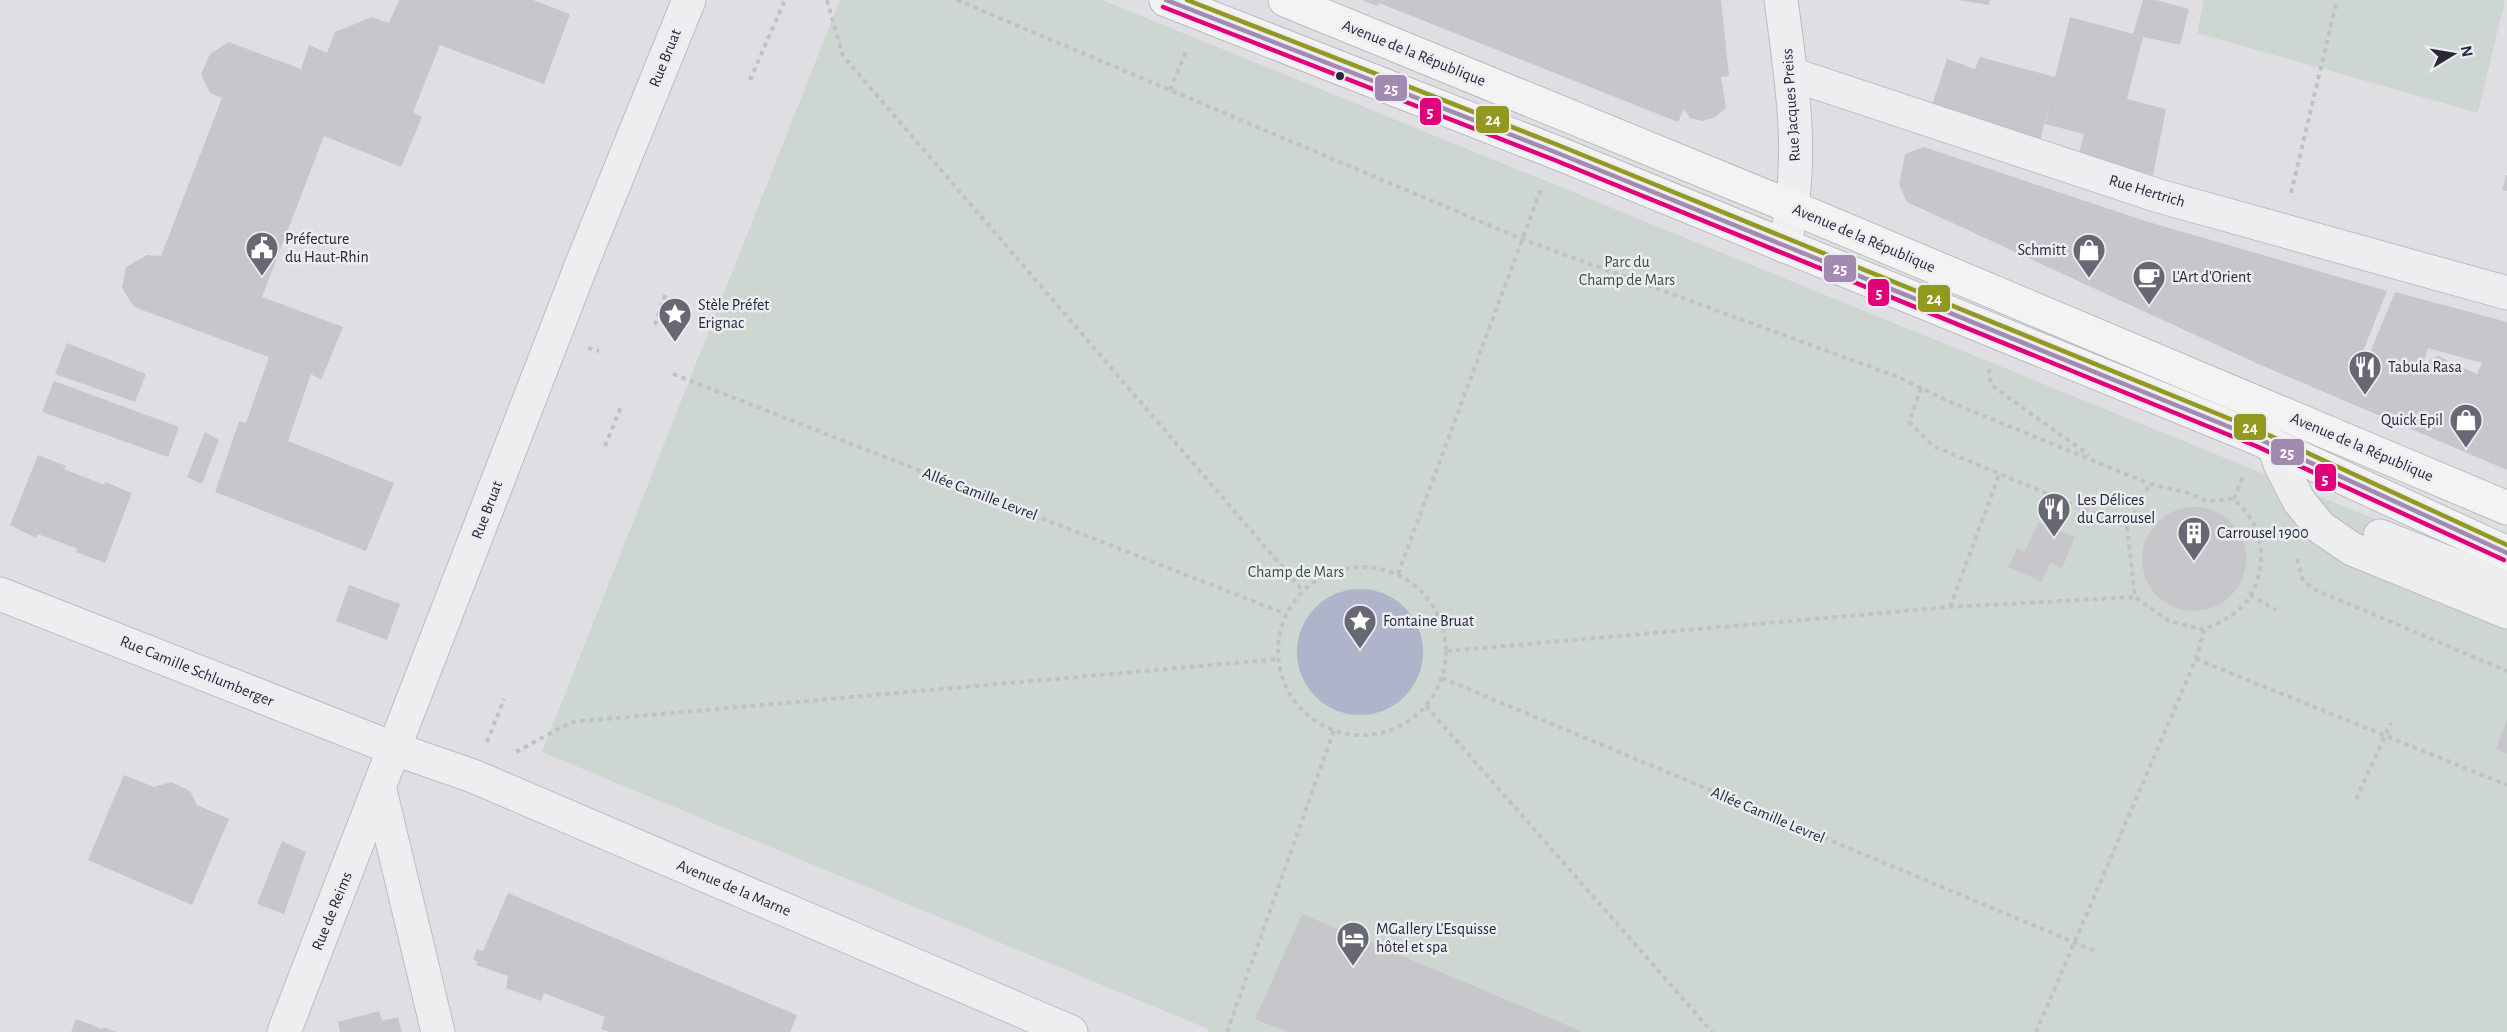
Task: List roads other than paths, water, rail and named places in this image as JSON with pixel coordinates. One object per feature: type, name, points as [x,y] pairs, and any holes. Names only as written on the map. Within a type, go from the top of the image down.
[{"type":"main road","name":"Avenue de la République","points":[[1166,0],[1555,152],[2274,446],[2507,554]]},
{"type":"main road","name":"Avenue de la République","points":[[1285,0],[1794,208],[2507,508]]},
{"type":"street","name":"Rue Bruat","points":[[380,790],[583,261],[689,0]]},
{"type":"street","name":"Rue Jacques Preiss","points":[[1781,0],[1797,143],[1794,208],[1784,246]]},
{"type":"street","name":"Rue Hertrich","points":[[1791,74],[2159,196],[2507,293]]},
{"type":"street","points":[[2274,446],[2280,464],[2299,501],[2320,527],[2352,549],[2507,612]]},
{"type":"street","points":[[2367,530],[2507,586]]},
{"type":"street","name":"Rue Camille Schlumberger","points":[[0,594],[395,749]]},
{"type":"street","name":"Avenue de la Marne","points":[[395,749],[473,776],[1071,1032]]},
{"type":"street","points":[[380,790],[438,1032]]},
{"type":"street","name":"Rue de Reims","points":[[284,1032],[380,790]]},
{"type":"water","name":"Fontaine Bruat","points":[[1360,589],[1384,594],[1405,607],[1418,628],[1423,652],[1418,676],[1405,697],[1384,710],[1360,715],[1336,710],[1315,697],[1302,676],[1297,652],[1302,628],[1315,607],[1336,594]]},
{"type":"place","name":"Préfecture du Haut-Rhin","points":[[262,277]]},
{"type":"place","name":"Schmitt","points":[[2089,279]]},
{"type":"place","name":"L'Art d'Orient","points":[[2149,306]]},
{"type":"place","name":"Stèle Préfet Erignac","points":[[675,343]]},
{"type":"place","name":"Tabula Rasa","points":[[2365,396]]},
{"type":"place","name":"Quick Epil","points":[[2466,449]]},
{"type":"place","name":"Les Délices du Carrousel","points":[[2054,538]]},
{"type":"place","name":"Carrousel 1900","points":[[2194,562]]},
{"type":"place","name":"Fontaine Bruat","points":[[1360,650]]},
{"type":"place","name":"MGallery L'Esquisse hôtel et spa","points":[[1353,967]]},
{"type":"park label","name":"Parc du Champ de Mars","points":[[1627,271]]},
{"type":"park label","name":"Champ de Mars","points":[[1296,572]]}]
